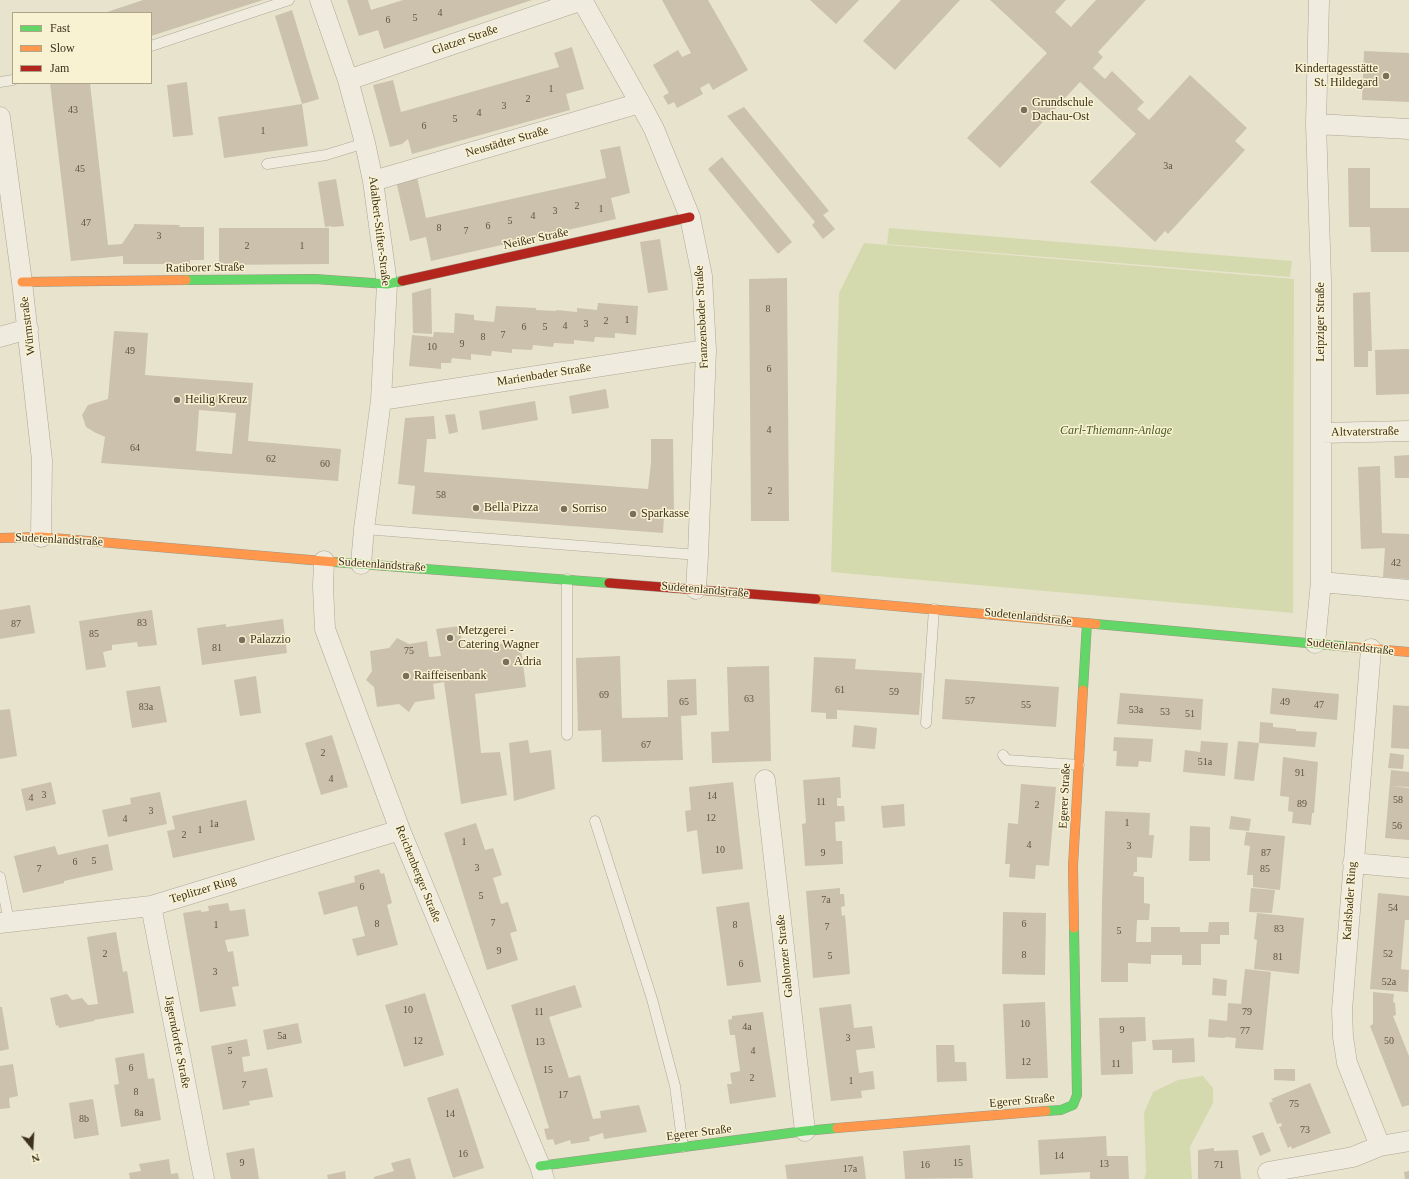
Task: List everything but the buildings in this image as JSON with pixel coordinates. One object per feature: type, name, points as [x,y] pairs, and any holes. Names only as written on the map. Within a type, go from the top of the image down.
[{"type":"street","name":"Adalbert-Stifter-Straße","points":[[320,0],[348,80],[365,143],[373,181],[387,284],[381,400],[364,529],[361,564]]},
{"type":"street","name":"Glatzer Straße","points":[[348,80],[582,0]]},
{"type":"street","name":"Franzensbader Straße","points":[[582,0],[654,129],[690,218],[702,276],[706,350],[696,589]]},
{"type":"street","name":"Leipziger Straße","points":[[1315,643],[1321,582],[1321,280],[1316,124],[1319,0]]},
{"type":"street","name":"Neustädter Straße","points":[[373,181],[640,102]]},
{"type":"street","name":"Würmstraße","points":[[0,116],[28,329],[42,460],[41,537]]},
{"type":"street","points":[[1316,124],[1409,129]]},
{"type":"street","name":"Neißer Straße","points":[[387,284],[690,218]]},
{"type":"street","name":"Ratiborer Straße","points":[[22,282],[315,279],[387,284]]},
{"type":"street","points":[[0,337],[28,329]]},
{"type":"street","name":"Marienbader Straße","points":[[381,400],[706,350]]},
{"type":"street","name":"Altvaterstraße","points":[[1321,433],[1409,431]]},
{"type":"street","name":"Sudetenlandstraße","points":[[0,538],[41,537],[361,564],[696,589],[1409,652]]},
{"type":"street","name":"Reichenberger Straße","points":[[324,561],[323,587],[325,629],[400,830],[543,1176]]},
{"type":"street","points":[[1321,582],[1409,590]]},
{"type":"street","name":"Egerer Straße","points":[[543,1176],[683,1147],[805,1132],[1062,1110],[1072,1105],[1077,1095],[1073,866],[1087,623]]},
{"type":"street","name":"Karlsbader Ring","points":[[1371,649],[1342,1010],[1343,1037],[1347,1063],[1380,1146]]},
{"type":"street","name":"Gablonzer Straße","points":[[765,780],[805,1132]]},
{"type":"street","name":"Teplitzer Ring","points":[[4,922],[151,906],[400,830]]},
{"type":"street","points":[[1353,863],[1409,868]]},
{"type":"street","name":"Jägerndorfer Straße","points":[[151,906],[204,1179]]},
{"type":"street","points":[[1268,1172],[1353,1157],[1380,1146],[1409,1141]]},
{"type":"lane","points":[[152,46],[289,0]]},
{"type":"lane","points":[[0,82],[12,80]]},
{"type":"lane","points":[[267,164],[326,155],[365,143]]},
{"type":"lane","points":[[364,529],[698,555]]},
{"type":"lane","points":[[567,579],[567,735]]},
{"type":"lane","points":[[926,723],[934,609]]},
{"type":"lane","points":[[1003,756],[1007,760],[1079,765]]},
{"type":"lane","points":[[595,821],[655,1014],[675,1086],[683,1147]]},
{"type":"lane","points":[[0,877],[4,922]]},
{"type":"green space","points":[[889,228],[1292,261],[1290,277],[887,244]]},
{"type":"green space","name":"Carl-Thiemann-Anlage","points":[[864,243],[1294,279],[1293,613],[831,572],[839,293]]},
{"type":"green space","points":[[1203,1076],[1213,1088],[1213,1103],[1190,1147],[1192,1179],[1144,1179],[1146,1173],[1144,1113],[1153,1092],[1178,1080]]},
{"type":"traffic: fast","points":[[186,280],[315,279],[387,284],[402,281]]},
{"type":"traffic: fast","points":[[334,562],[609,583]]},
{"type":"traffic: fast","points":[[1083,690],[1087,623]]},
{"type":"traffic: fast","points":[[1096,624],[1351,647]]},
{"type":"traffic: fast","points":[[1046,1111],[1061,1110],[1073,1105],[1077,1095],[1074,928]]},
{"type":"traffic: fast","points":[[540,1166],[837,1128]]},
{"type":"traffic: slow","points":[[22,282],[186,280]]},
{"type":"traffic: slow","points":[[0,538],[41,537],[334,562]]},
{"type":"traffic: slow","points":[[816,599],[1096,624]]},
{"type":"traffic: slow","points":[[1351,647],[1409,652]]},
{"type":"traffic: slow","points":[[1074,928],[1073,866],[1083,690]]},
{"type":"traffic: slow","points":[[837,1128],[1046,1111]]},
{"type":"traffic: jam","points":[[402,281],[690,217]]},
{"type":"traffic: jam","points":[[609,583],[816,599]]},
{"type":"place","name":"Kindertagesstätte St. Hildegard","points":[[1386,76]]},
{"type":"place","name":"Grundschule Dachau-Ost","points":[[1024,110]]},
{"type":"place","name":"Heilig Kreuz","points":[[177,400]]},
{"type":"place","name":"Bella Pizza","points":[[476,508]]},
{"type":"place","name":"Sorriso","points":[[564,509]]},
{"type":"place","name":"Sparkasse","points":[[633,514]]},
{"type":"place","name":"Metzgerei - Catering Wagner","points":[[450,638]]},
{"type":"place","name":"Palazzio","points":[[242,640]]},
{"type":"place","name":"Adria","points":[[506,662]]},
{"type":"place","name":"Raiffeisenbank","points":[[406,676]]}]
